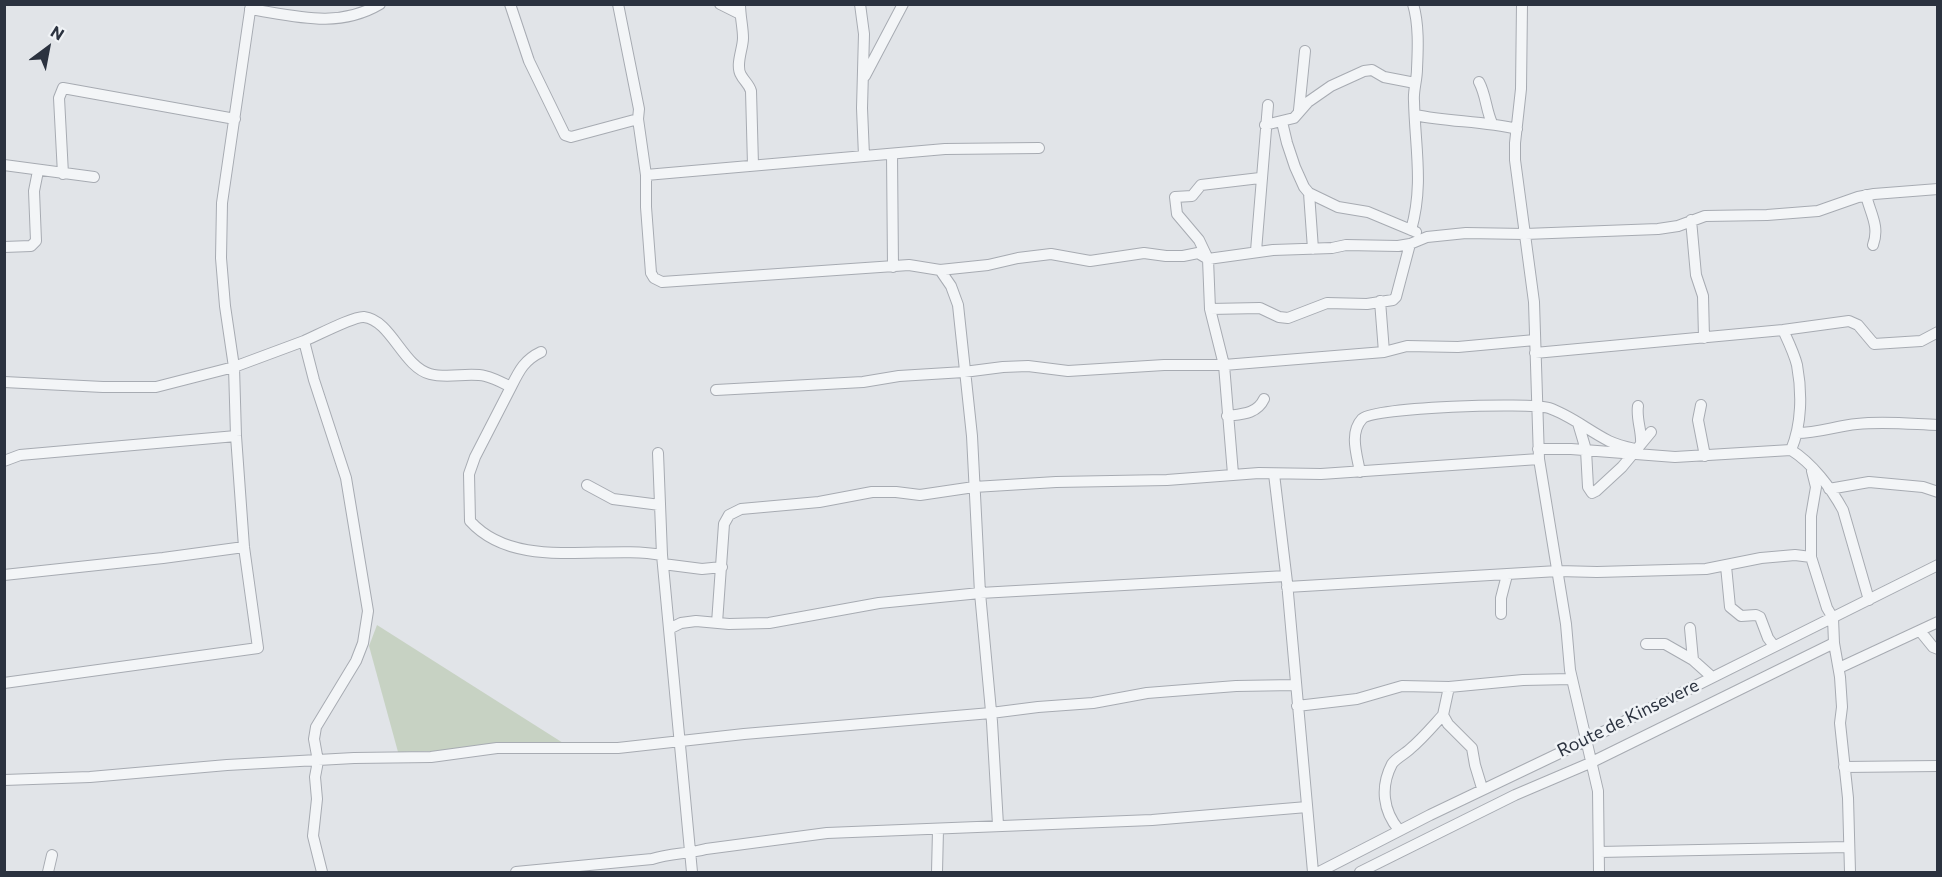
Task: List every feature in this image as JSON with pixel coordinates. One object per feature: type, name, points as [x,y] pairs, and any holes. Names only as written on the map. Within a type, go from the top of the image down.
[{"type":"street","points":[[4,683],[258,648],[244,547],[236,436],[234,367],[221,258],[222,203],[250,7],[324,19],[348,18],[369,11],[380,4]]},
{"type":"street","points":[[510,4],[529,61],[565,135],[572,137],[638,119]]},
{"type":"street","points":[[618,4],[639,108],[638,119],[646,175],[651,273],[658,281],[909,266],[940,270],[988,265],[1051,254],[1090,261],[1144,253],[1183,256],[1198,254],[1208,259],[1256,251],[1346,245],[1398,246],[1427,237],[1485,232],[1525,234],[1658,229],[1678,226],[1705,216],[1818,211],[1866,195],[1938,189]]},
{"type":"street","points":[[720,4],[740,9],[743,35],[739,68],[752,91],[753,165]]},
{"type":"street","points":[[860,4],[864,34],[862,108],[864,156]]},
{"type":"street","points":[[864,77],[903,4]]},
{"type":"street","points":[[1411,230],[1418,206],[1419,182],[1415,115],[1417,40],[1413,4]]},
{"type":"street","points":[[1522,4],[1521,88],[1515,160],[1534,302],[1538,454],[1558,571],[1572,679],[1598,791],[1599,873]]},
{"type":"street","points":[[1299,110],[1305,51]]},
{"type":"street","points":[[1265,125],[1294,118],[1299,110],[1331,86],[1364,71],[1372,70],[1384,77],[1415,82]]},
{"type":"street","points":[[1479,82],[1492,123]]},
{"type":"street","points":[[63,174],[59,98],[63,88],[235,119]]},
{"type":"street","points":[[1256,251],[1260,178],[1268,105]]},
{"type":"street","points":[[1415,115],[1492,123],[1517,129]]},
{"type":"street","points":[[1282,122],[1295,167],[1309,193],[1313,249]]},
{"type":"street","points":[[646,175],[945,149],[1039,148]]},
{"type":"street","points":[[892,154],[893,267]]},
{"type":"street","points":[[4,165],[94,177]]},
{"type":"street","points":[[4,247],[31,246],[36,241],[34,191],[38,171]]},
{"type":"street","points":[[1233,474],[1224,365],[1210,309],[1208,259],[1199,240],[1177,214],[1175,197],[1192,196],[1201,185],[1260,178]]},
{"type":"street","points":[[1309,193],[1338,207],[1368,212],[1427,237]]},
{"type":"street","points":[[1866,195],[1876,224],[1876,238],[1873,245]]},
{"type":"street","points":[[1691,220],[1696,275],[1703,296],[1704,338]]},
{"type":"street","points":[[1210,309],[1260,308],[1279,317],[1288,318],[1327,303],[1356,304],[1393,300],[1396,297],[1410,244]]},
{"type":"street","points":[[940,270],[951,286],[958,304],[972,436],[980,593],[998,825]]},
{"type":"street","points":[[1380,301],[1384,352]]},
{"type":"street","points":[[4,382],[156,387],[234,367],[364,317],[374,321],[419,369],[428,374],[485,376],[511,387]]},
{"type":"street","points":[[1535,353],[1783,330],[1849,321],[1858,325],[1874,344],[1921,341],[1938,332]]},
{"type":"street","points":[[1783,330],[1793,352],[1798,378],[1799,413],[1797,433],[1791,450]]},
{"type":"street","points":[[716,390],[863,382],[899,376],[1003,367],[1028,366],[1068,370],[1164,365],[1224,365],[1384,352],[1407,346],[1458,347],[1535,340]]},
{"type":"street","points":[[304,341],[314,380],[346,478],[368,611],[363,643],[356,661],[316,728],[314,739],[318,761],[315,777],[317,799],[313,836],[322,873]]},
{"type":"street","points":[[541,352],[529,357],[522,365],[476,457],[469,474],[470,521],[478,530],[501,542],[536,553],[629,552],[702,569],[722,567]]},
{"type":"street","points":[[1227,416],[1255,410],[1264,399]]},
{"type":"street","points":[[1360,472],[1355,437],[1357,428],[1365,416],[1394,410],[1537,405],[1560,412],[1615,444],[1636,449]]},
{"type":"street","points":[[1701,405],[1698,420],[1705,456]]},
{"type":"street","points":[[1636,449],[1641,435],[1637,419],[1638,406]]},
{"type":"street","points":[[1578,423],[1586,450],[1588,487],[1592,493],[1617,472],[1651,432]]},
{"type":"street","points":[[1797,433],[1819,433],[1858,424],[1938,425]]},
{"type":"street","points":[[4,461],[20,455],[236,436]]},
{"type":"street","points":[[717,623],[726,519],[733,511],[741,509],[819,502],[872,492],[920,495],[974,488],[1056,482],[1167,480],[1233,474],[1360,472],[1586,450],[1636,449],[1705,456],[1791,450],[1802,456],[1837,498],[1847,520],[1869,600]]},
{"type":"street","points":[[658,453],[662,560],[692,873]]},
{"type":"street","points":[[1812,468],[1816,487],[1811,516],[1811,557],[1827,608],[1833,618],[1842,707],[1840,723],[1848,798],[1850,873]]},
{"type":"street","points":[[1274,474],[1296,685],[1312,873]]},
{"type":"street","points":[[1829,489],[1869,482],[1923,487],[1938,492]]},
{"type":"street","points":[[587,485],[614,499],[660,505]]},
{"type":"street","points":[[4,575],[244,547]]},
{"type":"street","points":[[669,629],[688,621],[769,623],[879,603],[980,593],[1508,575],[1558,571],[1597,573],[1696,569],[1726,566],[1761,558],[1795,555],[1811,557]]},
{"type":"street","name":"Route de Kinsevere","points":[[1319,873],[1399,830],[1587,740],[1938,565]]},
{"type":"street","points":[[1726,566],[1730,607],[1741,616],[1760,617],[1768,638],[1774,646]]},
{"type":"street","points":[[1501,614],[1501,598],[1508,575]]},
{"type":"street","points":[[1839,668],[1938,622]]},
{"type":"street","points":[[1690,628],[1690,643],[1694,660]]},
{"type":"street","points":[[1920,631],[1933,647],[1938,649]]},
{"type":"street","points":[[1359,873],[1515,795],[1590,763],[1834,643]]},
{"type":"street","points":[[1646,644],[1665,645],[1694,660],[1712,677]]},
{"type":"street","points":[[1297,706],[1357,699],[1402,686],[1449,687],[1523,680],[1572,679]]},
{"type":"street","points":[[4,780],[90,777],[227,765],[430,757],[497,748],[618,748],[744,734],[1093,703],[1147,693],[1236,686],[1296,685]]},
{"type":"street","points":[[1399,830],[1384,802],[1384,793],[1392,765],[1443,715],[1449,687]]},
{"type":"street","points":[[1443,715],[1448,724],[1472,748],[1479,781],[1482,788],[1486,788]]},
{"type":"street","points":[[1844,767],[1938,766]]},
{"type":"street","points":[[516,873],[652,859],[665,855],[689,854],[706,849],[827,833],[1152,820],[1307,807]]},
{"type":"street","points":[[937,873],[938,830]]},
{"type":"street","points":[[1599,852],[1850,847]]},
{"type":"street","points":[[48,873],[52,855]]},
{"type":"green space","points":[[377,625],[571,748],[398,752],[369,646]]}]
